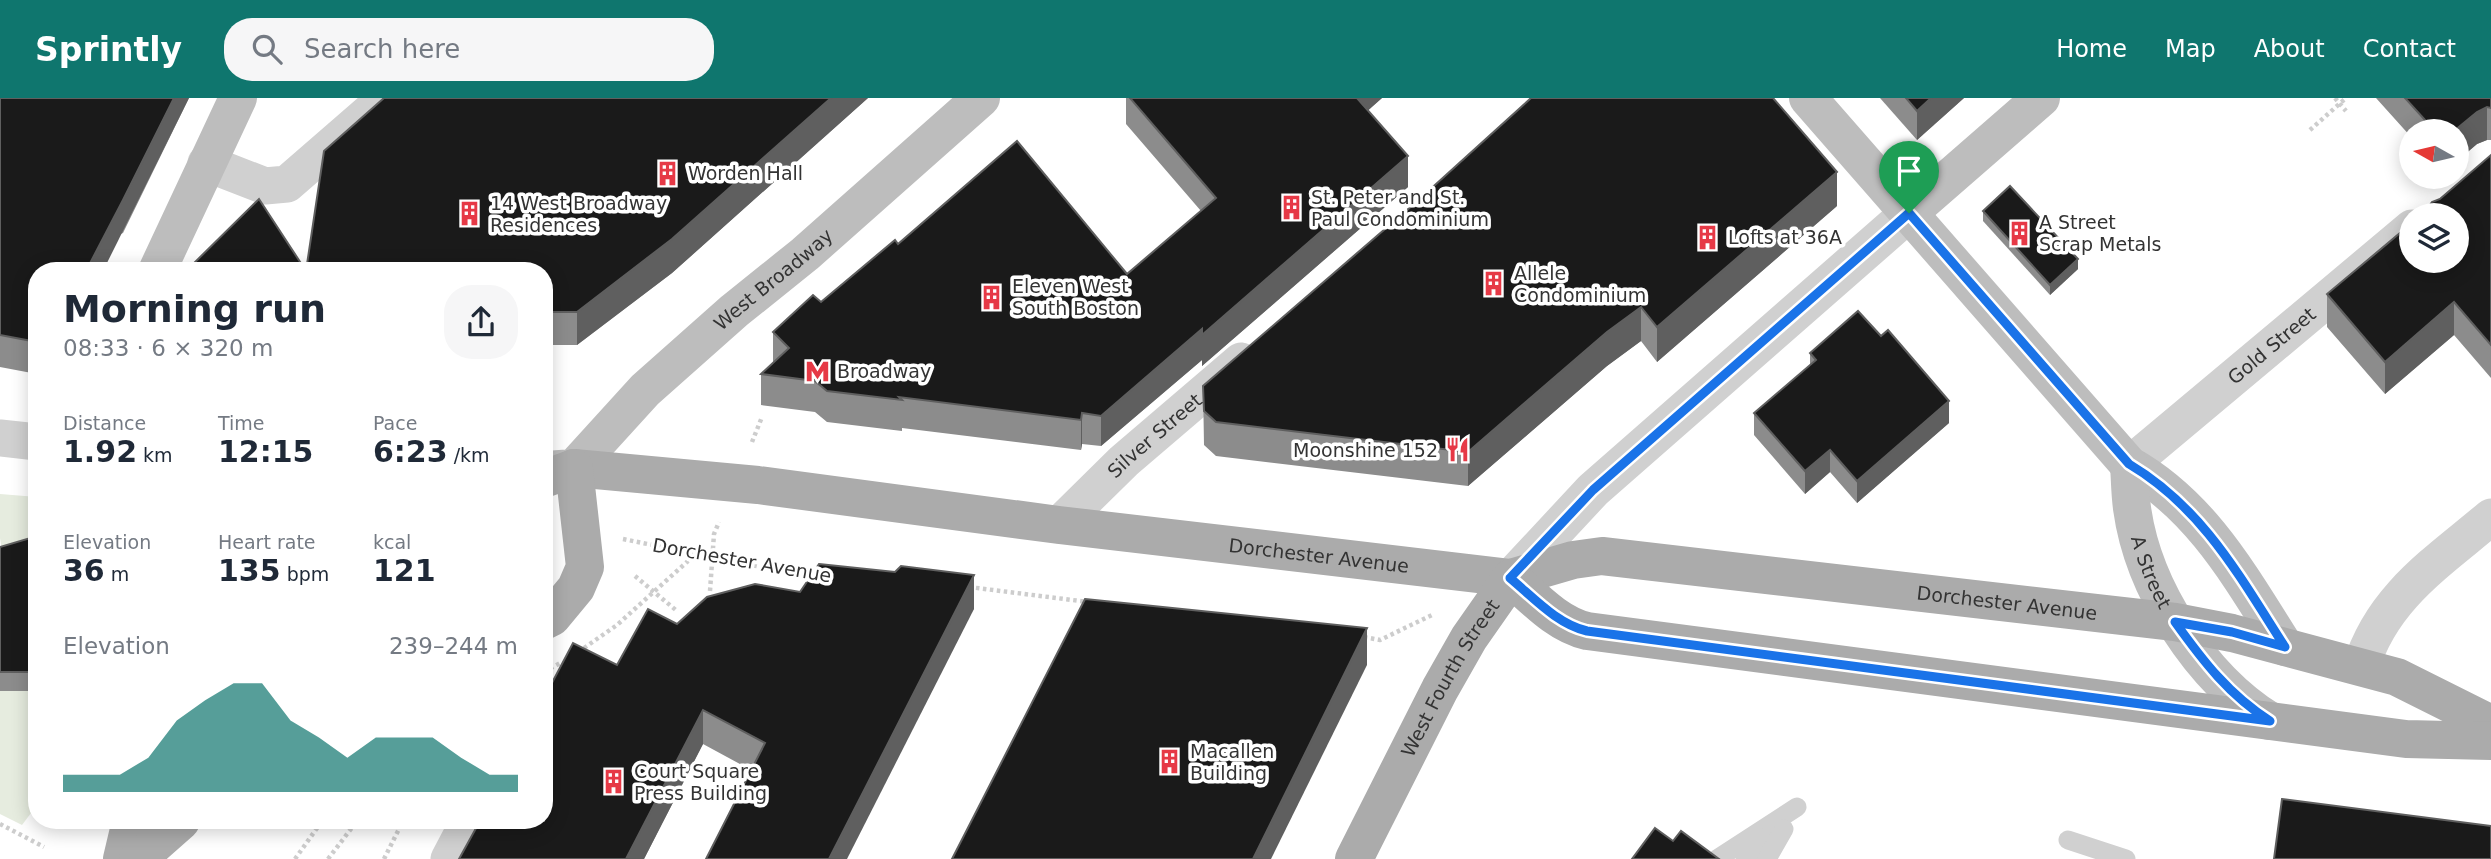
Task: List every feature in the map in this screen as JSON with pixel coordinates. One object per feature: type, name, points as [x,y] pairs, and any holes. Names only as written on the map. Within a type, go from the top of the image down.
[{"type":"main road","points":[[161,262],[238,98]]},
{"type":"main road","name":"West Broadway","points":[[554,473],[734,311],[805,254],[981,98]]},
{"type":"main road","points":[[1808,98],[2129,464],[2171,492],[2218,544],[2285,647]]},
{"type":"main road","name":"West Fourth Street","points":[[1909,213],[2041,98]]},
{"type":"main road","name":"A Street","points":[[2129,464],[2132,510],[2141,547],[2175,622],[2220,681],[2237,698],[2270,721]]},
{"type":"main road","points":[[553,616],[576,587],[585,567],[581,531],[554,473]]},
{"type":"main road","name":"Dorchester Avenue","points":[[554,473],[758,485],[1059,525],[1510,578],[1573,560],[1602,556],[2175,622],[2232,632],[2412,682],[2491,724]]},
{"type":"main road","points":[[1510,578],[1560,619],[1587,631],[2406,739],[2491,741]]},
{"type":"main road","name":"West Fourth Street","points":[[1354,859],[1440,689],[1469,638],[1510,578]]},
{"type":"main road","points":[[122,859],[129,829]]},
{"type":"main road","points":[[138,859],[172,829]]},
{"type":"street","points":[[206,163],[265,186],[287,184],[386,98]]},
{"type":"street","name":"West Fourth Street","points":[[1510,578],[1593,490],[1909,213]]},
{"type":"street","name":"Gold Street","points":[[2129,464],[2399,239]]},
{"type":"street","name":"Silver Street","points":[[1059,525],[1124,461],[1268,337]]},
{"type":"street","points":[[0,438],[28,441]]},
{"type":"street","points":[[2361,667],[2373,635],[2396,600],[2491,517]]},
{"type":"street","points":[[449,859],[465,829]]},
{"type":"lane","points":[[1717,859],[1797,807]]},
{"type":"lane","points":[[1745,859],[1797,807]]},
{"type":"lane","points":[[1767,859],[1797,807]]},
{"type":"lane","points":[[1782,859],[1797,807]]},
{"type":"lane","points":[[2068,840],[2126,859]]},
{"type":"path","points":[[2334,98],[2346,111]]},
{"type":"path","points":[[2310,130],[2346,98]]},
{"type":"path","name":"Dorchester Avenue","points":[[581,531],[713,555],[771,569],[824,575]]},
{"type":"path","points":[[710,591],[714,534]]},
{"type":"path","points":[[584,648],[617,625],[688,561],[706,554]]},
{"type":"path","points":[[635,576],[677,611]]},
{"type":"path","points":[[962,586],[1088,602]]},
{"type":"path","points":[[1354,635],[1380,640],[1439,612]]},
{"type":"path","points":[[553,667],[572,655]]},
{"type":"path","points":[[0,824],[44,847]]},
{"type":"path","points":[[295,859],[316,829]]},
{"type":"path","points":[[328,859],[351,829]]},
{"type":"path","points":[[384,859],[398,829]]},
{"type":"shaded area","points":[[0,494],[28,496],[28,557],[4,564],[0,538]]},
{"type":"shaded area","points":[[0,691],[28,691],[28,817],[22,825],[0,814]]},
{"type":"building","points":[[0,98],[174,98],[91,262],[28,262],[28,340],[0,335]]},
{"type":"building","points":[[384,98],[831,98],[672,239],[577,312],[553,312],[553,262],[307,262],[324,151]]},
{"type":"building","points":[[1130,98],[1357,98],[1408,156],[1202,335],[1202,329],[1101,416],[1082,413],[1081,420],[899,397],[902,400],[827,391],[815,381],[761,374],[789,348],[773,332],[813,295],[821,302],[895,240],[898,244],[1017,141],[1127,274],[1216,198]]},
{"type":"building","name":"Allele Condominium","points":[[1531,98],[1773,98],[1837,172],[1657,327],[1641,307],[1607,332],[1468,452],[1216,422],[1204,411],[1203,386],[1414,204]]},
{"type":"building","points":[[1906,98],[1931,98],[1917,111]]},
{"type":"building","points":[[2405,98],[2491,98],[2491,108],[2487,107],[2469,119],[2424,119]]},
{"type":"building","points":[[2491,155],[2491,345],[2454,302],[2385,362],[2327,294],[2399,234],[2399,273],[2469,273],[2469,203],[2431,203],[2452,189],[2469,189],[2469,174]]},
{"type":"building","points":[[2010,186],[2078,259],[2050,285],[1983,211]]},
{"type":"building","points":[[259,199],[300,262],[195,262]]},
{"type":"building","points":[[1858,311],[1881,336],[1888,330],[1949,401],[1857,481],[1830,450],[1805,471],[1754,413],[1816,360],[1810,353]]},
{"type":"building","points":[[28,539],[28,672],[0,672],[0,547]]},
{"type":"building","points":[[819,564],[895,572],[901,566],[974,575],[829,859],[706,859],[765,743],[703,710],[626,859],[459,859],[476,829],[553,829],[553,681],[573,643],[617,665],[648,609],[677,624],[707,597],[755,584],[800,592]]},
{"type":"building","name":"Macallen Building","points":[[1085,599],[1367,628],[1253,859],[952,859]]},
{"type":"building","points":[[2282,799],[2491,826],[2491,859],[2274,859]]},
{"type":"building","points":[[1655,828],[1673,841],[1681,831],[1719,859],[1632,859]]},
{"type":"place","name":"Worden Hall","points":[[668,173]]},
{"type":"place","name":"St. Peter and St. Paul Condominium","points":[[1291,208]]},
{"type":"place","name":"14 West Broadway Residences","points":[[470,214]]},
{"type":"place","name":"A Street Scrap Metals","points":[[2019,233]]},
{"type":"place","name":"Lofts at 36A","points":[[1708,237]]},
{"type":"place","name":"Allele Condominium","points":[[1494,284]]},
{"type":"place","name":"Eleven West South Boston","points":[[992,297]]},
{"type":"place","name":"Broadway","points":[[817,371]]},
{"type":"place","name":"Moonshine 152","points":[[1458,450]]},
{"type":"place","name":"Macallen Building","points":[[1170,762]]},
{"type":"place","name":"Court Square Press Building","points":[[614,782]]},
{"type":"route","points":[[1909,213],[2129,464],[2171,492],[2226,554],[2285,647],[2232,632],[2175,622],[2220,681],[2237,698],[2270,721],[1587,631],[1567,624],[1552,614],[1510,578],[1593,490],[1909,213]]}]
